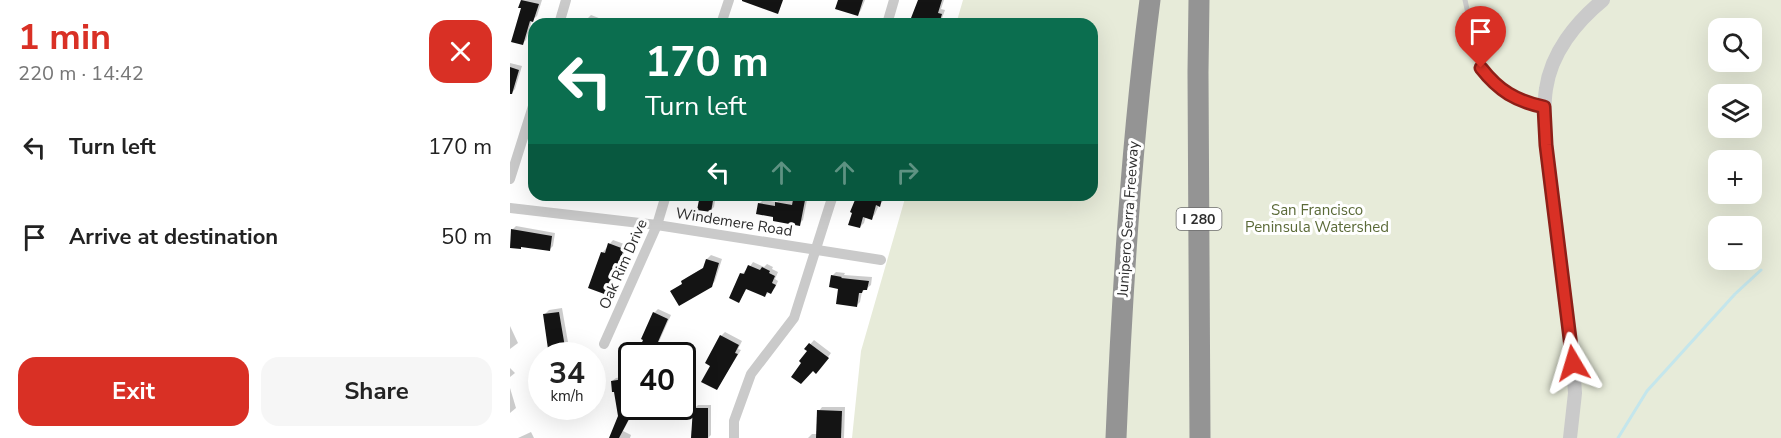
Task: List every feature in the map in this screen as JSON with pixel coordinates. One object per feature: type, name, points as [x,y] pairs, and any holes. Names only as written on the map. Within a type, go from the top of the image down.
[{"type":"highway","name":"Junipero Serra Freeway","points":[[1116,438],[1120,335],[1132,159],[1150,0]]},
{"type":"highway","name":"I 280","points":[[1199,0],[1200,438]]},
{"type":"highway","points":[[1101,438],[1120,335]]},
{"type":"street","points":[[561,18],[566,0]]},
{"type":"street","points":[[723,18],[729,0]]},
{"type":"street","points":[[888,18],[894,0]]},
{"type":"street","points":[[1570,438],[1575,393],[1573,363],[1546,145],[1544,107],[1552,65],[1562,46],[1576,26],[1603,0]]},
{"type":"street","points":[[510,179],[528,122]]},
{"type":"street","name":"Oak Rim Drive","points":[[605,342],[657,225],[664,201]]},
{"type":"street","points":[[734,438],[734,421],[751,374],[794,318],[831,201]]},
{"type":"street","name":"Windemere Road","points":[[510,208],[657,225],[881,260]]},
{"type":"lane","points":[[1465,0],[1481,68],[1507,94],[1526,103],[1544,107]]},
{"type":"green space","name":"San Francisco Peninsula Watershed","points":[[963,0],[1781,0],[1781,438],[852,438],[861,351],[904,201],[1098,201],[1098,18],[958,18]]},
{"type":"building","points":[[521,0],[539,4],[534,18],[528,18],[523,45],[511,42],[521,8],[518,8]]},
{"type":"building","points":[[742,0],[783,0],[778,14]]},
{"type":"building","points":[[838,0],[863,0],[858,16],[835,9]]},
{"type":"building","points":[[918,0],[942,0],[938,13],[942,14],[941,18],[911,18]]},
{"type":"building","points":[[510,67],[519,70],[512,94],[510,94]]},
{"type":"building","points":[[699,201],[713,201],[711,212],[697,210]]},
{"type":"building","points":[[793,201],[805,201],[800,226],[773,221],[773,217],[756,214],[758,203],[775,206],[775,202],[792,205]]},
{"type":"building","points":[[855,201],[882,201],[880,207],[876,205],[872,220],[863,217],[860,228],[848,225],[852,213],[850,212]]},
{"type":"building","points":[[511,229],[552,236],[550,251],[521,247],[521,249],[510,248]]},
{"type":"building","points":[[608,243],[624,249],[607,295],[588,288],[601,252],[605,253]]},
{"type":"building","points":[[706,259],[719,263],[712,287],[679,306],[670,291],[682,284],[681,281],[703,268]]},
{"type":"building","points":[[748,265],[770,271],[769,273],[775,276],[772,283],[776,285],[771,294],[767,292],[765,297],[746,289],[739,303],[729,298],[740,273],[744,274]]},
{"type":"building","points":[[831,275],[869,281],[867,290],[859,293],[857,307],[836,304],[838,289],[829,287]]},
{"type":"building","points":[[559,312],[564,342],[547,342],[543,314]]},
{"type":"building","points":[[653,312],[668,319],[658,342],[642,342],[641,339]]},
{"type":"building","points":[[720,335],[739,345],[735,353],[738,354],[717,390],[701,382],[710,366],[705,363]]},
{"type":"building","points":[[809,343],[829,358],[816,374],[813,371],[801,384],[791,377],[801,363],[799,361],[807,351],[804,349]]},
{"type":"building","points":[[618,380],[618,416],[614,392],[612,392],[611,381]]},
{"type":"building","points":[[696,408],[708,408],[708,438],[691,438],[692,420],[696,420]]},
{"type":"building","points":[[817,410],[842,411],[841,438],[816,438]]},
{"type":"building","points":[[618,416],[618,420],[628,420],[619,438],[609,438]]},
{"type":"waterway","points":[[1618,438],[1647,391],[1735,294],[1761,270]]},
{"type":"route","points":[[1481,68],[1507,94],[1526,103],[1544,107],[1546,145],[1573,363]]}]
